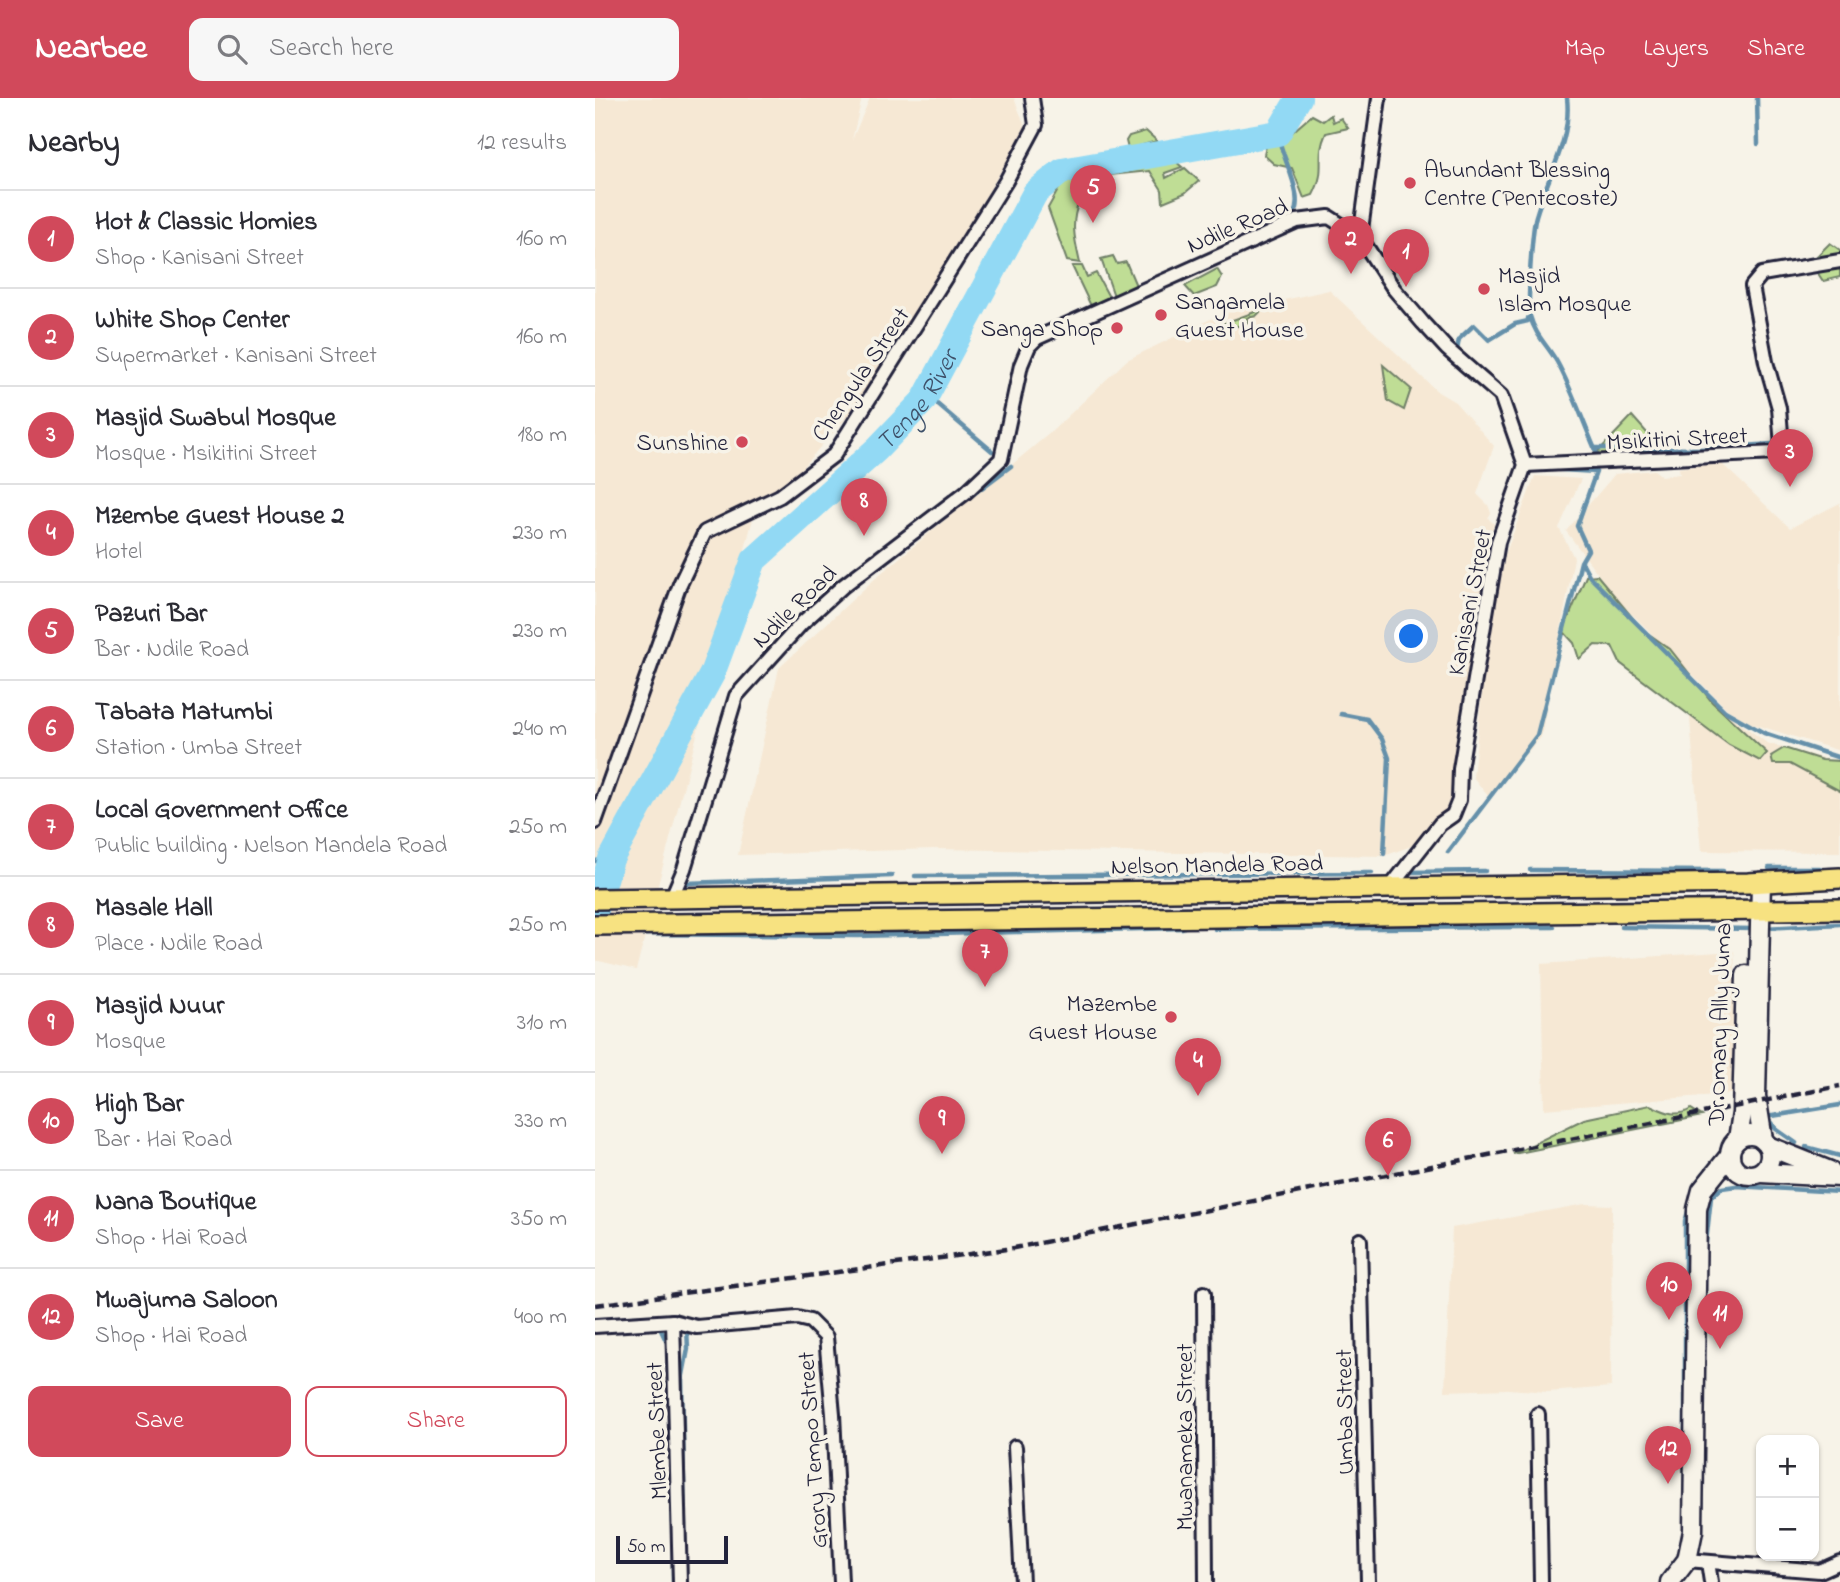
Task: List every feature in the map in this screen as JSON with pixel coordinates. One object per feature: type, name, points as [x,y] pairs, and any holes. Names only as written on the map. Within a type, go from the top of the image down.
[{"type":"main road","name":"Nelson Mandela Road","points":[[595,898],[1755,883],[1840,878]]},
{"type":"main road","points":[[1754,910],[1755,883]]},
{"type":"main road","points":[[601,925],[1840,909]]},
{"type":"main road","name":"Dr.Omary Ally Juma","points":[[1754,910],[1756,1096],[1766,1143]]},
{"type":"main road","name":"Dr.Omary Ally Juma","points":[[1734,1147],[1742,1113],[1754,910]]},
{"type":"main road","points":[[1670,1582],[1687,1560],[1693,1531],[1697,1209],[1702,1190],[1734,1147],[1751,1135],[1840,1176]]},
{"type":"main road","points":[[1753,1174],[1769,1164],[1766,1143]]},
{"type":"main road","points":[[1734,1147],[1734,1167],[1753,1174]]},
{"type":"main road","points":[[1707,1183],[1753,1174],[1840,1176]]},
{"type":"street","name":"Chengula Street","points":[[595,822],[680,584],[705,532],[781,496],[834,455],[1006,181],[1035,125],[1032,98]]},
{"type":"street","points":[[1379,98],[1360,237],[1409,307],[1447,349],[1501,396],[1525,465]]},
{"type":"street","name":"Ndile Road","points":[[673,897],[684,869],[736,696],[802,623],[843,586],[965,493],[1002,459],[1021,365],[1029,346],[1037,338],[1107,304],[1297,221],[1329,217],[1360,237]]},
{"type":"street","name":"Msikitini Street","points":[[1525,465],[1766,455],[1780,450],[1783,437],[1779,408],[1752,286],[1755,279],[1762,274],[1840,261]]},
{"type":"street","name":"Kanisani Street","points":[[1392,886],[1440,824],[1453,815],[1459,800],[1460,769],[1498,542],[1525,465]]},
{"type":"street","name":"Umba Street","points":[[1360,1240],[1368,1582]]},
{"type":"street","name":"Mwanameka Street","points":[[1204,1293],[1206,1582]]},
{"type":"street","name":"Grory Tempo Street","points":[[673,1321],[697,1327],[775,1318],[810,1321],[825,1337],[833,1414],[841,1582]]},
{"type":"street","points":[[595,1326],[673,1321]]},
{"type":"street","name":"Mlembe Street","points":[[673,1321],[680,1582]]},
{"type":"street","points":[[1538,1414],[1541,1582]]},
{"type":"street","points":[[1015,1447],[1022,1582]]},
{"type":"street","points":[[1687,1560],[1821,1571],[1840,1562]]},
{"type":"street","points":[[1708,1562],[1711,1582]]},
{"type":"shaded area","points":[[595,98],[862,98],[852,140],[870,98],[1014,98],[1026,129],[868,393],[791,480],[758,499],[636,970],[595,960]]},
{"type":"shaded area","points":[[1329,290],[1438,392],[1455,402],[1494,446],[1477,494],[1488,505],[1491,513],[1488,518],[1494,524],[1486,552],[1454,807],[1417,844],[1384,856],[935,849],[738,855],[779,668],[880,574],[1050,433],[1127,360],[1221,314]]},
{"type":"shaded area","points":[[1721,463],[1790,528],[1840,503],[1840,751],[1750,723],[1727,709],[1616,598],[1566,531],[1615,474],[1654,470],[1662,476],[1680,474],[1679,468]]},
{"type":"shaded area","points":[[1535,476],[1581,479],[1559,528],[1574,558],[1541,737],[1488,796],[1473,777],[1486,655],[1505,555]]},
{"type":"shaded area","points":[[1687,684],[1767,743],[1840,763],[1840,852],[1701,851]]},
{"type":"shaded area","points":[[1734,951],[1740,1093],[1544,1109],[1541,964]]},
{"type":"shaded area","points":[[1585,1204],[1612,1205],[1611,1387],[1548,1392],[1508,1389],[1445,1391],[1452,1228]]},
{"type":"green space","points":[[1312,115],[1323,121],[1331,115],[1333,122],[1341,118],[1348,128],[1326,133],[1321,150],[1320,177],[1313,195],[1304,198],[1292,168],[1274,164],[1264,155],[1267,142],[1281,142]]},
{"type":"green space","points":[[1146,131],[1157,141],[1128,149],[1126,141],[1129,136]]},
{"type":"green space","points":[[1168,155],[1182,167],[1165,173],[1166,178],[1185,168],[1199,181],[1185,193],[1163,202],[1162,190],[1150,171],[1110,175],[1116,174],[1120,168]]},
{"type":"green space","points":[[1104,171],[1107,185],[1093,200],[1079,202],[1076,210],[1074,232],[1080,263],[1067,261],[1048,208],[1067,174]]},
{"type":"green space","points":[[1830,243],[1840,250],[1840,277],[1823,281],[1817,272],[1817,256]]},
{"type":"green space","points":[[1113,256],[1117,264],[1126,262],[1137,288],[1114,296],[1101,259]]},
{"type":"green space","points":[[1072,266],[1082,266],[1087,277],[1096,273],[1110,299],[1091,306]]},
{"type":"green space","points":[[1217,269],[1222,277],[1217,287],[1194,296],[1185,286]]},
{"type":"green space","points":[[1263,309],[1256,316],[1247,318],[1247,323],[1242,322],[1242,325],[1214,331],[1211,328]]},
{"type":"green space","points":[[1383,365],[1411,389],[1404,410],[1388,401]]},
{"type":"green space","points":[[1632,416],[1656,443],[1654,455],[1589,461]]},
{"type":"green space","points":[[1597,575],[1642,629],[1670,649],[1712,702],[1767,753],[1760,761],[1729,745],[1620,663],[1612,646],[1595,645],[1579,659],[1574,643],[1563,631],[1586,576]]},
{"type":"green space","points":[[1784,748],[1822,760],[1840,761],[1840,791],[1790,764],[1773,764],[1771,756]]},
{"type":"green space","points":[[1650,1105],[1675,1114],[1691,1109],[1702,1116],[1513,1154],[1584,1119]]},
{"type":"waterway","name":"Tenge River","points":[[595,913],[611,859],[712,674],[754,560],[877,449],[924,400],[1035,193],[1062,171],[1278,133],[1299,98]]},
{"type":"waterway","points":[[1567,98],[1566,129],[1534,224],[1529,309],[1535,329],[1557,362],[1598,456]]},
{"type":"waterway","points":[[1757,98],[1758,144]]},
{"type":"waterway","points":[[1278,133],[1297,201],[1290,219]]},
{"type":"waterway","points":[[1250,234],[1266,229]]},
{"type":"waterway","points":[[1454,348],[1457,350],[1459,339],[1474,325],[1489,340],[1515,324],[1528,321],[1528,318]]},
{"type":"waterway","points":[[924,400],[937,404],[992,451]]},
{"type":"waterway","points":[[1594,448],[1701,449],[1772,444],[1779,439]]},
{"type":"waterway","points":[[935,523],[1011,466]]},
{"type":"waterway","points":[[1448,852],[1537,735],[1581,562],[1588,550],[1577,526],[1596,472],[1545,469]]},
{"type":"waterway","points":[[1582,562],[1590,577],[1725,711],[1764,733],[1840,758]]},
{"type":"waterway","points":[[1341,714],[1367,719],[1382,739],[1389,758],[1384,854]]},
{"type":"waterway","points":[[595,861],[611,859]]},
{"type":"waterway","points":[[1769,868],[1820,868]]},
{"type":"waterway","points":[[1530,870],[1723,871]]},
{"type":"waterway","points":[[1408,872],[1485,871]]},
{"type":"waterway","points":[[595,874],[608,872]]},
{"type":"waterway","points":[[915,876],[1372,873]]},
{"type":"waterway","points":[[686,883],[892,876]]},
{"type":"waterway","points":[[1764,928],[1840,924]]},
{"type":"waterway","points":[[1215,929],[1554,927]]},
{"type":"waterway","points":[[1621,927],[1755,929]]},
{"type":"waterway","points":[[642,934],[858,936],[1183,928]]},
{"type":"waterway","points":[[1796,1143],[1776,1129],[1766,1117],[1840,1105]]},
{"type":"waterway","points":[[1701,1177],[1733,1138]]},
{"type":"waterway","points":[[1806,1147],[1840,1156]]},
{"type":"waterway","points":[[1705,1252],[1711,1197],[1722,1188],[1736,1186],[1840,1192]]},
{"type":"waterway","points":[[1685,1517],[1685,1222],[1694,1191]]},
{"type":"waterway","points":[[1701,1536],[1704,1310]]},
{"type":"waterway","points":[[663,1323],[660,1328],[669,1347]]},
{"type":"waterway","points":[[685,1532],[682,1380],[688,1349],[687,1328]]},
{"type":"waterway","points":[[672,1495],[672,1522]]},
{"type":"waterway","points":[[673,1544],[673,1582]]},
{"type":"railway","points":[[595,1305],[1014,1248],[1840,1086]]},
{"type":"place","name":"Abundant Blessing Centre (Pentecoste)","points":[[1410,183]]},
{"type":"place","name":"Pazuri Bar","points":[[1093,223]]},
{"type":"place","name":"White Shop Center","points":[[1351,274]]},
{"type":"place","name":"Hot & Classic Homies","points":[[1406,287]]},
{"type":"place","name":"Masjid Islam Mosque","points":[[1484,289]]},
{"type":"place","name":"Sangamela Guest House","points":[[1161,315]]},
{"type":"place","name":"Sanga Shop","points":[[1117,328]]},
{"type":"place","name":"Sunshine","points":[[742,442]]},
{"type":"place","name":"Masjid Swabul Mosque","points":[[1790,487]]},
{"type":"place","name":"Masale Hall","points":[[864,536]]},
{"type":"place","name":"Local Government Office","points":[[985,987]]},
{"type":"place","name":"Mazembe Guest House","points":[[1171,1017]]},
{"type":"place","name":"Mzembe Guest House 2","points":[[1198,1096]]},
{"type":"place","name":"Masjid Nuur","points":[[942,1154]]},
{"type":"place","name":"Tabata Matumbi","points":[[1388,1176]]},
{"type":"place","name":"High Bar","points":[[1669,1320]]},
{"type":"place","name":"Nana Boutique","points":[[1720,1349]]},
{"type":"place","name":"Mwajuma Saloon","points":[[1668,1484]]}]
